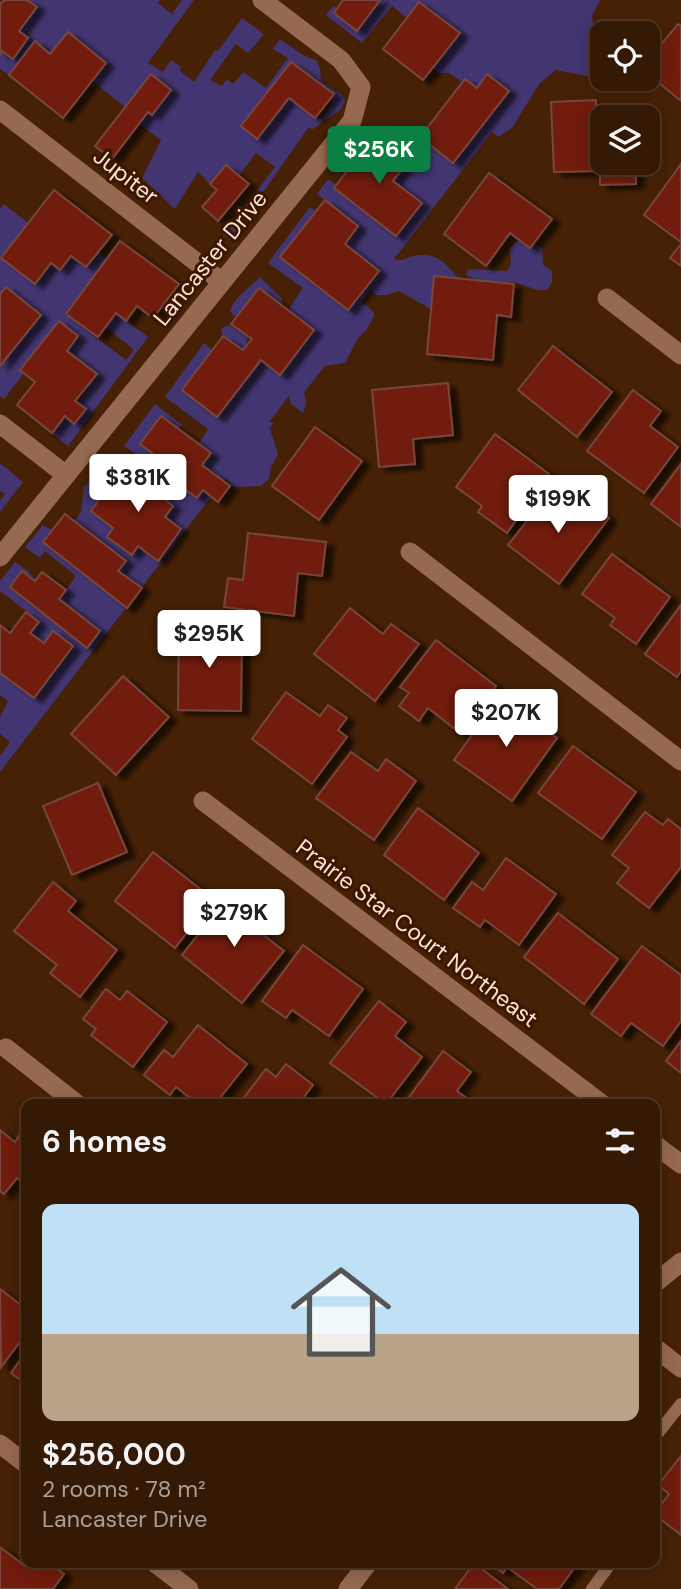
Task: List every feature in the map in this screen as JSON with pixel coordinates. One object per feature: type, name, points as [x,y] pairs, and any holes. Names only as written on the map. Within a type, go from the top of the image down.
[{"type":"street","name":"Lancaster Drive","points":[[0,557],[352,121],[361,88],[341,60],[262,0]]},
{"type":"street","name":"Jupiter","points":[[0,110],[222,282]]},
{"type":"street","points":[[607,298],[681,355]]},
{"type":"street","points":[[0,424],[66,475]]},
{"type":"street","points":[[410,552],[681,761]]},
{"type":"street","name":"Prairie Star Court Northeast","points":[[203,801],[595,1099]]},
{"type":"street","points":[[6,1048],[71,1099]]},
{"type":"street","points":[[660,1148],[681,1164]]},
{"type":"street","points":[[660,1279],[681,1262]]},
{"type":"street","points":[[660,1352],[681,1368]]},
{"type":"street","points":[[0,1444],[21,1460]]},
{"type":"street","points":[[162,1568],[189,1589]]},
{"type":"street","points":[[348,1589],[364,1568]]},
{"type":"lane","points":[[660,1430],[681,1404]]},
{"type":"lane","points":[[592,1589],[607,1568]]},
{"type":"shaded area","points":[[27,0],[160,0],[158,3],[172,14],[182,0],[194,0],[148,63],[163,72],[171,60],[194,82],[215,50],[218,51],[242,18],[264,34],[248,53],[236,44],[210,80],[222,86],[227,79],[233,84],[243,72],[266,88],[288,58],[273,49],[280,39],[306,57],[316,60],[321,81],[342,95],[345,101],[340,110],[313,129],[308,128],[230,240],[223,235],[275,167],[256,153],[239,176],[226,165],[210,184],[198,172],[175,209],[142,178],[161,140],[139,124],[171,90],[125,107],[92,81],[106,62],[92,51],[84,52],[66,35],[50,54],[35,42],[9,75],[0,69],[2,51],[13,59],[28,39],[19,31],[37,7]],"holes":[[[291,62],[329,92],[332,97],[330,108],[323,118],[315,118],[289,98],[258,139],[241,126]]]},
{"type":"shaded area","points":[[380,0],[600,0],[592,16],[593,21],[590,21],[590,75],[556,70],[539,84],[512,128],[498,137],[492,132],[394,259],[402,260],[419,255],[434,257],[461,281],[436,299],[429,308],[399,291],[376,295],[371,290],[361,303],[375,314],[345,363],[325,366],[304,392],[306,403],[303,413],[291,404],[289,396],[270,421],[273,424],[270,429],[278,454],[271,467],[269,479],[261,486],[234,487],[226,478],[224,481],[230,486],[218,502],[211,497],[0,772],[0,756],[10,742],[0,734],[0,717],[8,701],[0,695],[0,673],[34,698],[73,647],[53,631],[44,643],[30,633],[39,621],[0,591],[0,581],[15,562],[37,578],[35,581],[22,571],[10,587],[86,648],[100,631],[59,599],[76,576],[45,551],[40,558],[25,547],[43,525],[52,530],[43,543],[123,605],[136,584],[118,571],[125,561],[74,521],[81,512],[84,487],[89,482],[101,485],[121,459],[143,475],[139,481],[123,469],[113,528],[107,537],[132,555],[138,546],[158,560],[181,529],[165,517],[173,505],[154,491],[166,475],[124,446],[155,404],[182,425],[179,429],[141,444],[183,476],[178,484],[197,498],[203,490],[207,494],[220,478],[202,465],[211,453],[199,444],[208,429],[165,397],[204,343],[212,350],[182,390],[217,416],[256,366],[224,342],[221,329],[228,325],[248,336],[246,342],[280,375],[310,335],[288,310],[303,288],[268,263],[310,207],[316,211],[280,258],[345,308],[351,307],[367,285],[345,244],[358,226],[317,194],[328,179],[336,185],[334,188],[396,236],[422,203],[393,181],[424,141],[453,163],[488,118],[488,75],[477,88],[465,79],[462,82],[449,73],[438,73],[433,68],[460,33],[420,2],[407,18],[392,6],[362,43],[326,15],[333,6],[337,8],[334,13],[357,31]]},
{"type":"shaded area","points":[[4,204],[28,223],[35,283],[51,263],[60,269],[71,256],[86,267],[98,253],[106,259],[66,315],[126,360],[134,350],[106,327],[116,313],[148,337],[68,446],[52,433],[65,416],[85,409],[78,403],[97,374],[67,351],[21,370],[24,373],[4,399],[0,396],[0,366],[41,315],[6,287],[0,294],[0,209]]},
{"type":"shaded area","points":[[519,240],[529,240],[542,248],[543,265],[552,271],[552,282],[547,290],[537,290],[514,282],[480,281],[466,275],[468,269],[507,271],[511,263],[510,248]]},
{"type":"shaded area","points":[[260,277],[282,299],[282,306],[263,292],[242,314],[234,316],[230,311],[235,301]]},
{"type":"shaded area","points":[[0,463],[23,482],[0,512],[0,501],[5,494],[0,491]]},
{"type":"building","points":[[5,0],[27,0],[37,7],[19,31],[28,38],[13,59],[2,51],[0,55],[0,4]]},
{"type":"building","points":[[343,0],[380,0],[357,31],[334,13]]},
{"type":"building","points":[[419,2],[460,33],[423,80],[383,49]]},
{"type":"building","points":[[678,24],[681,26],[681,101],[660,84],[660,46]]},
{"type":"building","points":[[68,32],[106,63],[63,118],[9,75],[35,41],[50,54]]},
{"type":"building","points":[[291,62],[334,94],[315,118],[289,98],[257,139],[241,126]]},
{"type":"building","points":[[151,74],[171,90],[152,115],[148,112],[112,159],[95,146]]},
{"type":"building","points":[[487,74],[509,91],[453,163],[420,137],[465,79],[477,88]]},
{"type":"building","points":[[596,100],[596,105],[590,105],[590,171],[554,172],[551,102]]},
{"type":"building","points":[[375,135],[409,161],[393,181],[422,203],[396,236],[334,188]]},
{"type":"building","points":[[681,164],[681,242],[644,215]]},
{"type":"building","points":[[226,165],[249,184],[218,221],[202,207],[217,190],[210,184]]},
{"type":"building","points":[[489,173],[552,219],[530,248],[510,233],[486,266],[444,234]]},
{"type":"building","points":[[600,175],[636,175],[636,184],[600,185]]},
{"type":"building","points":[[54,190],[112,235],[86,267],[71,256],[60,270],[51,263],[35,284],[1,258]]},
{"type":"building","points":[[325,200],[358,226],[345,244],[379,271],[348,310],[280,257]]},
{"type":"building","points":[[120,241],[179,284],[153,318],[137,306],[126,321],[116,313],[98,337],[66,314]]},
{"type":"building","points":[[681,244],[681,266],[670,258]]},
{"type":"building","points":[[434,276],[514,284],[511,317],[497,315],[493,360],[427,354]]},
{"type":"building","points":[[6,287],[41,315],[0,366],[0,294]]},
{"type":"building","points":[[259,288],[314,330],[280,375],[261,360],[217,417],[182,390],[223,336],[243,350],[252,339],[231,324]]},
{"type":"building","points":[[59,321],[78,336],[67,351],[97,374],[75,401],[86,409],[74,424],[65,416],[52,433],[17,405],[35,382],[20,370]]},
{"type":"building","points":[[553,346],[612,392],[577,437],[518,390]]},
{"type":"building","points":[[448,383],[453,435],[413,439],[415,464],[379,467],[372,390]]},
{"type":"building","points":[[633,390],[661,411],[650,426],[678,447],[644,493],[587,451]]},
{"type":"building","points":[[161,416],[211,453],[202,465],[230,486],[218,502],[203,490],[197,498],[177,483],[183,476],[140,444]]},
{"type":"building","points":[[315,427],[362,461],[319,520],[272,486]]},
{"type":"building","points":[[495,434],[549,474],[507,533],[478,512],[482,506],[456,487]]},
{"type":"building","points":[[681,464],[681,527],[651,504]]},
{"type":"building","points":[[149,467],[165,478],[154,491],[173,506],[165,517],[181,529],[158,561],[138,546],[132,555],[107,537],[113,528],[91,511],[123,468],[139,481]]},
{"type":"building","points":[[549,493],[568,508],[578,494],[609,518],[559,584],[508,545]]},
{"type":"building","points":[[65,514],[126,561],[118,571],[142,588],[127,608],[43,542]]},
{"type":"building","points":[[248,533],[326,542],[322,576],[298,573],[294,616],[224,607],[228,578],[243,580]]},
{"type":"building","points":[[612,554],[670,597],[636,644],[610,625],[615,618],[582,594]]},
{"type":"building","points":[[22,571],[35,581],[42,572],[66,590],[59,599],[100,631],[87,648],[10,587]]},
{"type":"building","points":[[681,605],[681,671],[677,677],[645,654]]},
{"type":"building","points":[[350,608],[383,634],[391,624],[419,644],[375,701],[314,654]]},
{"type":"building","points":[[26,612],[39,622],[30,633],[44,643],[53,631],[73,646],[34,698],[0,673],[0,625],[10,633]]},
{"type":"building","points":[[179,620],[202,620],[202,634],[242,635],[241,711],[178,710]]},
{"type":"building","points":[[436,640],[496,686],[460,733],[428,708],[419,721],[399,706],[409,693],[400,687]]},
{"type":"building","points":[[123,676],[169,717],[116,775],[71,734]]},
{"type":"building","points":[[286,692],[320,716],[328,705],[347,718],[338,730],[347,737],[312,784],[252,739]]},
{"type":"building","points":[[499,697],[557,738],[512,801],[454,760]]},
{"type":"building","points":[[573,746],[636,792],[602,839],[538,793]]},
{"type":"building","points":[[351,752],[378,771],[386,759],[416,781],[374,840],[316,798]]},
{"type":"building","points":[[98,783],[127,852],[72,875],[43,806]]},
{"type":"building","points":[[418,808],[479,853],[444,900],[384,855]]},
{"type":"building","points":[[645,812],[663,825],[668,819],[681,829],[681,867],[649,908],[617,883],[629,868],[612,855]]},
{"type":"building","points":[[153,852],[213,899],[175,948],[115,901]]},
{"type":"building","points":[[506,858],[556,894],[519,945],[485,920],[480,927],[453,908],[472,882],[483,890]]},
{"type":"building","points":[[53,882],[76,901],[68,911],[117,950],[80,997],[50,973],[57,965],[14,931]]},
{"type":"building","points":[[233,891],[261,914],[252,926],[284,951],[242,1003],[182,955]]},
{"type":"building","points":[[558,913],[618,959],[584,1004],[524,957]]},
{"type":"building","points":[[303,945],[363,989],[329,1036],[292,1010],[286,1018],[262,1001]]},
{"type":"building","points":[[642,946],[681,975],[681,1021],[663,1046],[631,1023],[621,1036],[591,1014]]},
{"type":"building","points":[[106,989],[120,1000],[127,991],[167,1022],[133,1067],[91,1035],[96,1029],[83,1019]]},
{"type":"building","points":[[379,1001],[406,1022],[395,1036],[422,1057],[390,1099],[379,1099],[330,1063]]},
{"type":"building","points":[[198,1025],[247,1064],[219,1099],[192,1099],[176,1087],[170,1095],[144,1075],[164,1050],[173,1057]]},
{"type":"building","points":[[681,1041],[681,1073],[666,1061]]},
{"type":"building","points":[[443,1051],[471,1072],[457,1091],[468,1099],[408,1099]]},
{"type":"building","points":[[286,1064],[313,1085],[304,1097],[307,1099],[243,1099],[266,1069],[276,1077]]},
{"type":"building","points":[[0,1130],[15,1142],[21,1135],[21,1182],[17,1178],[4,1194],[0,1191]]},
{"type":"building","points":[[0,1289],[21,1305],[21,1341],[1,1367]]},
{"type":"building","points":[[21,1359],[21,1380],[11,1373]]},
{"type":"building","points":[[681,1456],[681,1535],[660,1519],[660,1506],[669,1494],[660,1487],[660,1482]]},
{"type":"building","points":[[0,1547],[21,1563],[21,1568],[56,1568],[64,1574],[53,1589],[0,1589]]},
{"type":"building","points":[[470,1568],[481,1568],[508,1589],[455,1589]]},
{"type":"building","points":[[508,1568],[574,1568],[559,1589],[537,1589]]}]
